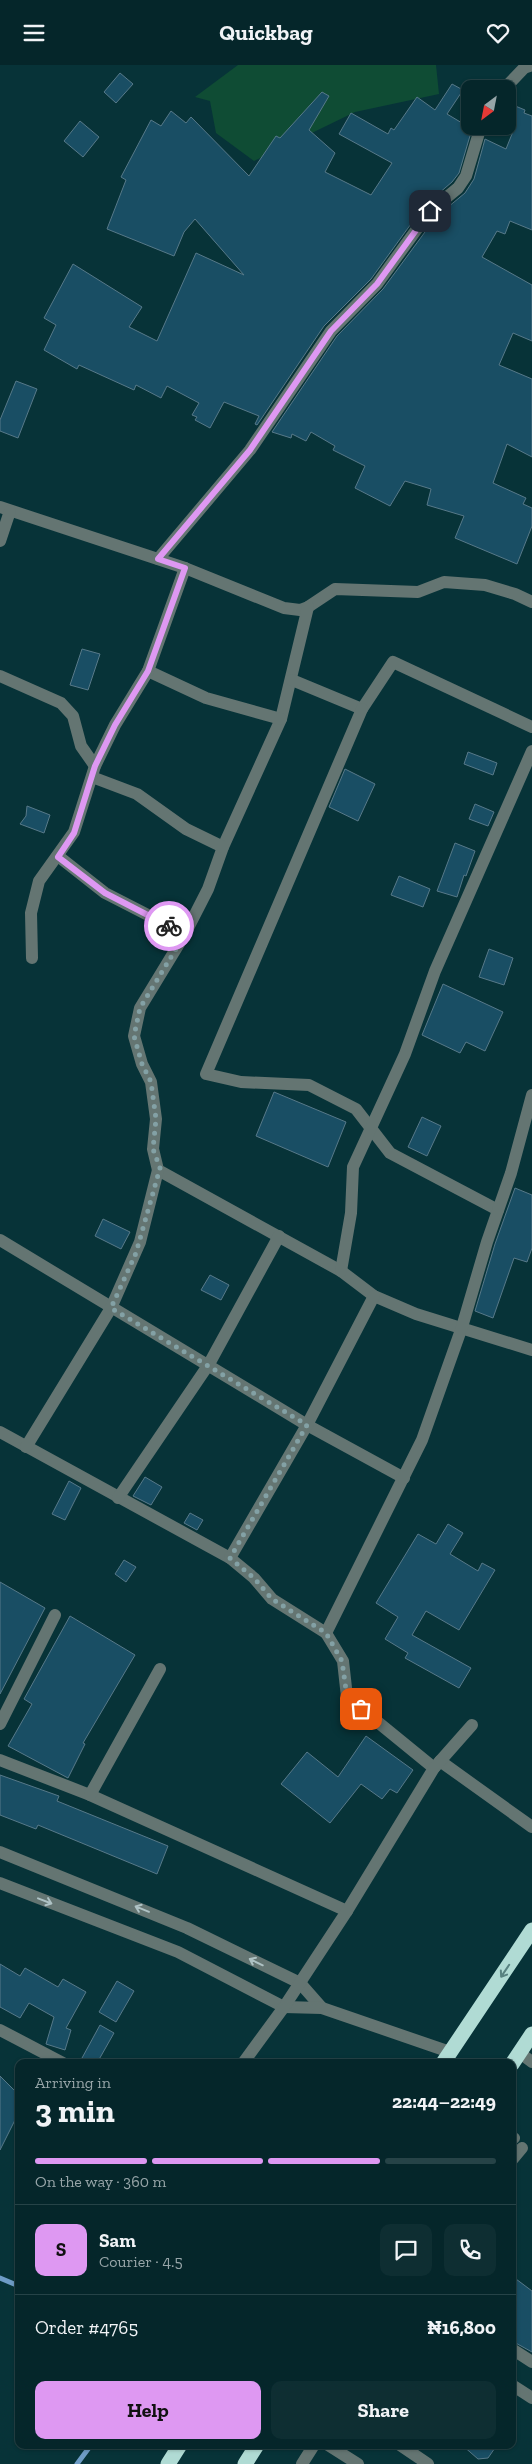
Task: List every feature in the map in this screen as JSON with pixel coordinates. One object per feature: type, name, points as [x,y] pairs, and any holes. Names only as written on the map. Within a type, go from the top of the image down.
[{"type":"highway","points":[[446,2057],[532,1931]]},
{"type":"highway","points":[[516,2058],[532,2034]]},
{"type":"highway","points":[[168,2464],[177,2449]]},
{"type":"highway","points":[[245,2464],[254,2449]]},
{"type":"street","points":[[513,80],[524,68],[532,65]]},
{"type":"street","points":[[158,559],[250,450],[331,331],[377,284],[430,211],[458,188],[466,176],[478,135]]},
{"type":"street","points":[[0,541],[5,509],[185,568],[284,608],[300,610],[308,607],[334,589],[418,592],[444,583],[485,585],[515,594],[532,602]]},
{"type":"street","points":[[32,958],[34,897],[46,869],[58,857],[74,833],[94,771],[115,725],[148,671],[185,568]]},
{"type":"street","points":[[26,1447],[111,1308],[140,1242],[158,1170],[153,1149],[156,1119],[151,1082],[142,1064],[134,1036],[140,1008],[185,934],[208,889],[223,847],[281,719],[292,680],[308,607]]},
{"type":"street","points":[[498,1210],[390,1153],[372,1127],[356,1109],[309,1085],[241,1082],[206,1074],[362,709],[393,662],[532,727]]},
{"type":"street","points":[[148,671],[206,697],[281,719]]},
{"type":"street","points":[[0,676],[61,703],[73,715],[81,746],[94,771],[137,795],[186,829],[223,847]]},
{"type":"street","points":[[292,680],[362,709]]},
{"type":"street","points":[[341,1271],[351,1213],[353,1167],[405,1054],[435,971],[532,751]]},
{"type":"street","points":[[58,857],[105,893],[185,934]]},
{"type":"street","points":[[326,1633],[422,1440],[462,1327],[511,1173],[532,1095]]},
{"type":"street","points":[[158,1170],[341,1271],[374,1296],[416,1314],[532,1350]]},
{"type":"street","points":[[118,1498],[209,1365],[278,1236]]},
{"type":"street","points":[[0,1240],[307,1425],[404,1478]]},
{"type":"street","points":[[230,1558],[307,1425],[374,1296]]},
{"type":"street","points":[[0,1432],[230,1558],[254,1578],[272,1599],[326,1633],[342,1661],[347,1697],[437,1764],[532,1827]]},
{"type":"street","points":[[0,1724],[55,1615]]},
{"type":"street","points":[[90,1795],[160,1669]]},
{"type":"street","points":[[246,2059],[284,2007],[347,1911],[437,1764],[472,1725]]},
{"type":"street","points":[[0,1760],[90,1795],[347,1911]]},
{"type":"street","points":[[0,1852],[187,1928],[300,1983],[322,2008]]},
{"type":"street","points":[[0,1883],[178,1952],[284,2007],[322,2008],[446,2057]]},
{"type":"street","points":[[0,2030],[55,2059]]},
{"type":"street","points":[[516,2058],[532,2062]]},
{"type":"street","points":[[516,2352],[532,2363]]},
{"type":"street","points":[[516,2388],[532,2398]]},
{"type":"street","points":[[302,2464],[311,2449]]},
{"type":"street","points":[[406,2449],[428,2464]]},
{"type":"street","points":[[338,2459],[358,2464]]},
{"type":"green space","points":[[238,65],[436,65],[439,94],[355,112],[254,161],[216,133],[210,101],[195,97]]},
{"type":"building","points":[[120,73],[133,84],[116,103],[104,92]]},
{"type":"building","points":[[452,84],[461,89],[461,93],[447,114],[461,122],[461,135],[470,135],[459,173],[452,182],[424,206],[371,279],[324,326],[257,425],[255,424],[259,416],[224,402],[210,428],[195,420],[197,417],[192,415],[199,403],[167,386],[161,398],[136,385],[134,390],[79,365],[77,369],[44,350],[56,325],[44,318],[73,264],[142,307],[129,327],[157,341],[196,253],[244,275],[195,219],[184,232],[174,256],[107,229],[126,180],[121,177],[151,120],[161,126],[171,111],[186,123],[191,117],[249,176],[276,136],[280,138],[322,92],[329,96],[309,130],[335,153],[325,172],[371,195],[392,163],[339,134],[351,113],[388,134],[391,128],[394,130],[417,97],[435,110]]},
{"type":"building","points":[[516,106],[525,110],[524,113],[532,116],[532,230],[510,221],[505,234],[497,231],[482,257],[532,285],[532,341],[513,333],[499,365],[532,379],[532,457],[507,444],[493,483],[526,498],[523,504],[532,508],[532,526],[517,564],[455,538],[464,516],[427,505],[431,489],[405,481],[390,506],[355,488],[365,466],[333,450],[335,446],[311,432],[306,441],[292,434],[291,438],[272,432],[337,336],[383,289],[436,217],[465,193],[474,179],[485,139],[506,149],[512,135],[516,135]]},
{"type":"building","points":[[80,121],[99,137],[83,157],[64,141]]},
{"type":"building","points":[[16,381],[37,389],[18,438],[0,431],[0,420]]},
{"type":"building","points":[[82,649],[100,654],[88,690],[70,685]]},
{"type":"building","points":[[468,752],[497,763],[493,775],[464,764]]},
{"type":"building","points":[[345,769],[375,784],[358,821],[329,807]]},
{"type":"building","points":[[475,804],[494,812],[488,826],[469,819]]},
{"type":"building","points":[[27,806],[50,815],[44,833],[20,824],[26,816]]},
{"type":"building","points":[[455,843],[475,851],[457,897],[437,891]]},
{"type":"building","points":[[399,876],[430,889],[423,907],[391,895]]},
{"type":"building","points":[[489,949],[513,958],[504,985],[479,977]]},
{"type":"building","points":[[443,984],[503,1012],[485,1051],[466,1042],[460,1053],[422,1035]]},
{"type":"building","points":[[274,1092],[346,1122],[328,1167],[256,1136]]},
{"type":"building","points":[[422,1117],[441,1126],[427,1156],[408,1147]]},
{"type":"building","points":[[515,1188],[532,1195],[532,1248],[527,1262],[514,1258],[493,1318],[475,1311],[495,1244]]},
{"type":"building","points":[[103,1219],[130,1232],[121,1249],[95,1236]]},
{"type":"building","points":[[210,1275],[229,1285],[221,1300],[201,1290]]},
{"type":"building","points":[[145,1477],[162,1487],[151,1505],[133,1496]]},
{"type":"building","points":[[69,1481],[81,1488],[65,1520],[52,1514]]},
{"type":"building","points":[[190,1513],[203,1520],[197,1530],[184,1523]]},
{"type":"building","points":[[448,1524],[463,1533],[450,1554],[478,1571],[482,1563],[495,1570],[459,1630],[426,1611],[412,1635],[471,1668],[459,1688],[405,1658],[408,1653],[385,1639],[398,1617],[376,1603],[418,1534],[436,1544]]},
{"type":"building","points":[[124,1560],[136,1567],[126,1582],[115,1574]]},
{"type":"building","points":[[0,1582],[45,1608],[0,1694]]},
{"type":"building","points":[[70,1616],[135,1655],[83,1743],[85,1744],[68,1778],[8,1746],[32,1704],[24,1699]]},
{"type":"building","points":[[366,1736],[413,1770],[397,1793],[390,1789],[382,1799],[361,1784],[330,1823],[281,1784],[307,1752],[338,1777]]},
{"type":"building","points":[[0,1775],[59,1796],[57,1801],[168,1846],[157,1874],[38,1825],[36,1829],[0,1815]]},
{"type":"building","points":[[0,1964],[20,1976],[25,1968],[58,1987],[63,1979],[86,1992],[66,2028],[71,2030],[65,2050],[46,2044],[54,2017],[29,2003],[20,2018],[0,2007]]},
{"type":"building","points":[[117,1981],[134,1991],[116,2022],[99,2012]]},
{"type":"building","points":[[100,2025],[114,2033],[99,2059],[82,2058]]},
{"type":"building","points":[[0,2076],[15,2091],[15,2120],[0,2150]]},
{"type":"building","points":[[516,2279],[532,2291],[532,2352],[516,2343]]},
{"type":"building","points":[[467,2449],[494,2449],[488,2458],[478,2459]]},
{"type":"waterway","points":[[0,2278],[15,2284]]},
{"type":"waterway","points":[[77,2464],[88,2449]]},
{"type":"way so far","points":[[169,926],[185,934],[140,1008],[134,1036],[142,1064],[151,1082],[156,1119],[153,1149],[160,1168],[132,1265],[122,1281],[111,1308],[307,1425],[230,1558],[254,1578],[272,1599],[326,1633],[342,1661],[347,1697],[361,1709]]},
{"type":"route","points":[[169,926],[105,893],[58,857],[74,833],[95,766],[115,725],[148,671],[185,568],[158,559],[213,497],[250,450],[294,382],[331,331],[377,284],[430,211]]}]
